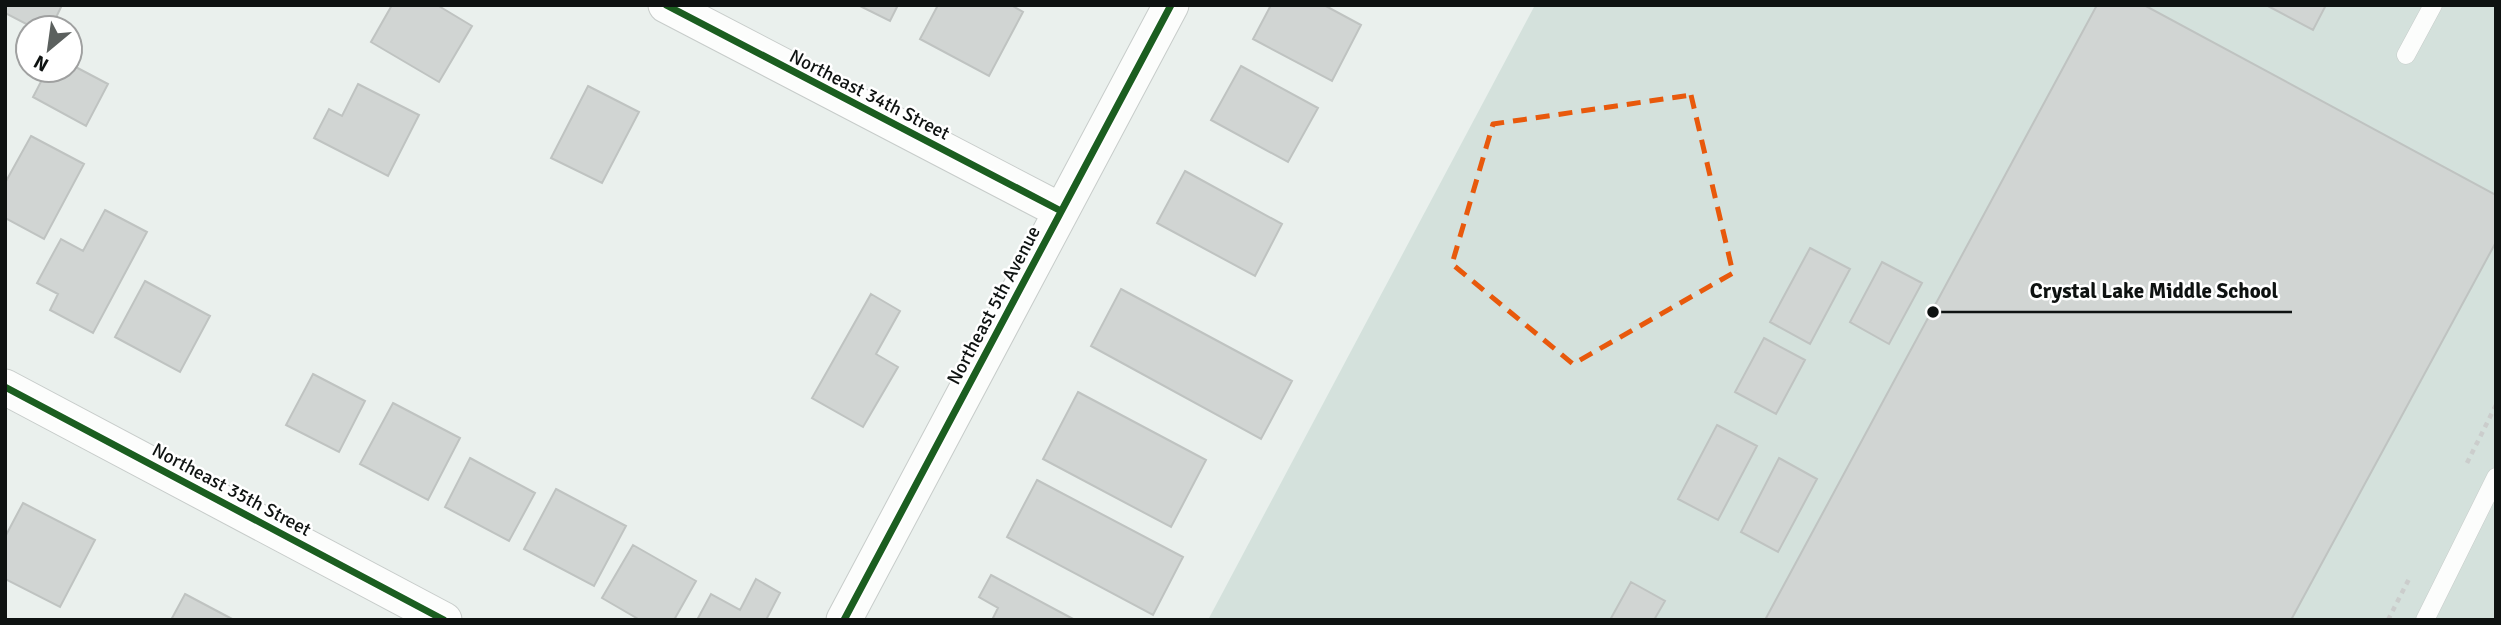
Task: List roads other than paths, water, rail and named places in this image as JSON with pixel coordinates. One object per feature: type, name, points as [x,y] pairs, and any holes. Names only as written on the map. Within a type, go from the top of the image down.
[{"type":"street","name":"Northeast 34th Street","points":[[666,5],[1061,211]]},
{"type":"street","name":"Northeast 5th Avenue","points":[[844,620],[1171,5]]},
{"type":"street","name":"Northeast 35th Street","points":[[5,387],[444,620]]},
{"type":"lane","points":[[2406,55],[2433,5]]},
{"type":"lane","points":[[2425,620],[2496,477]]},
{"type":"place","name":"Crystal Lake Middle School","points":[[1933,312]]}]
